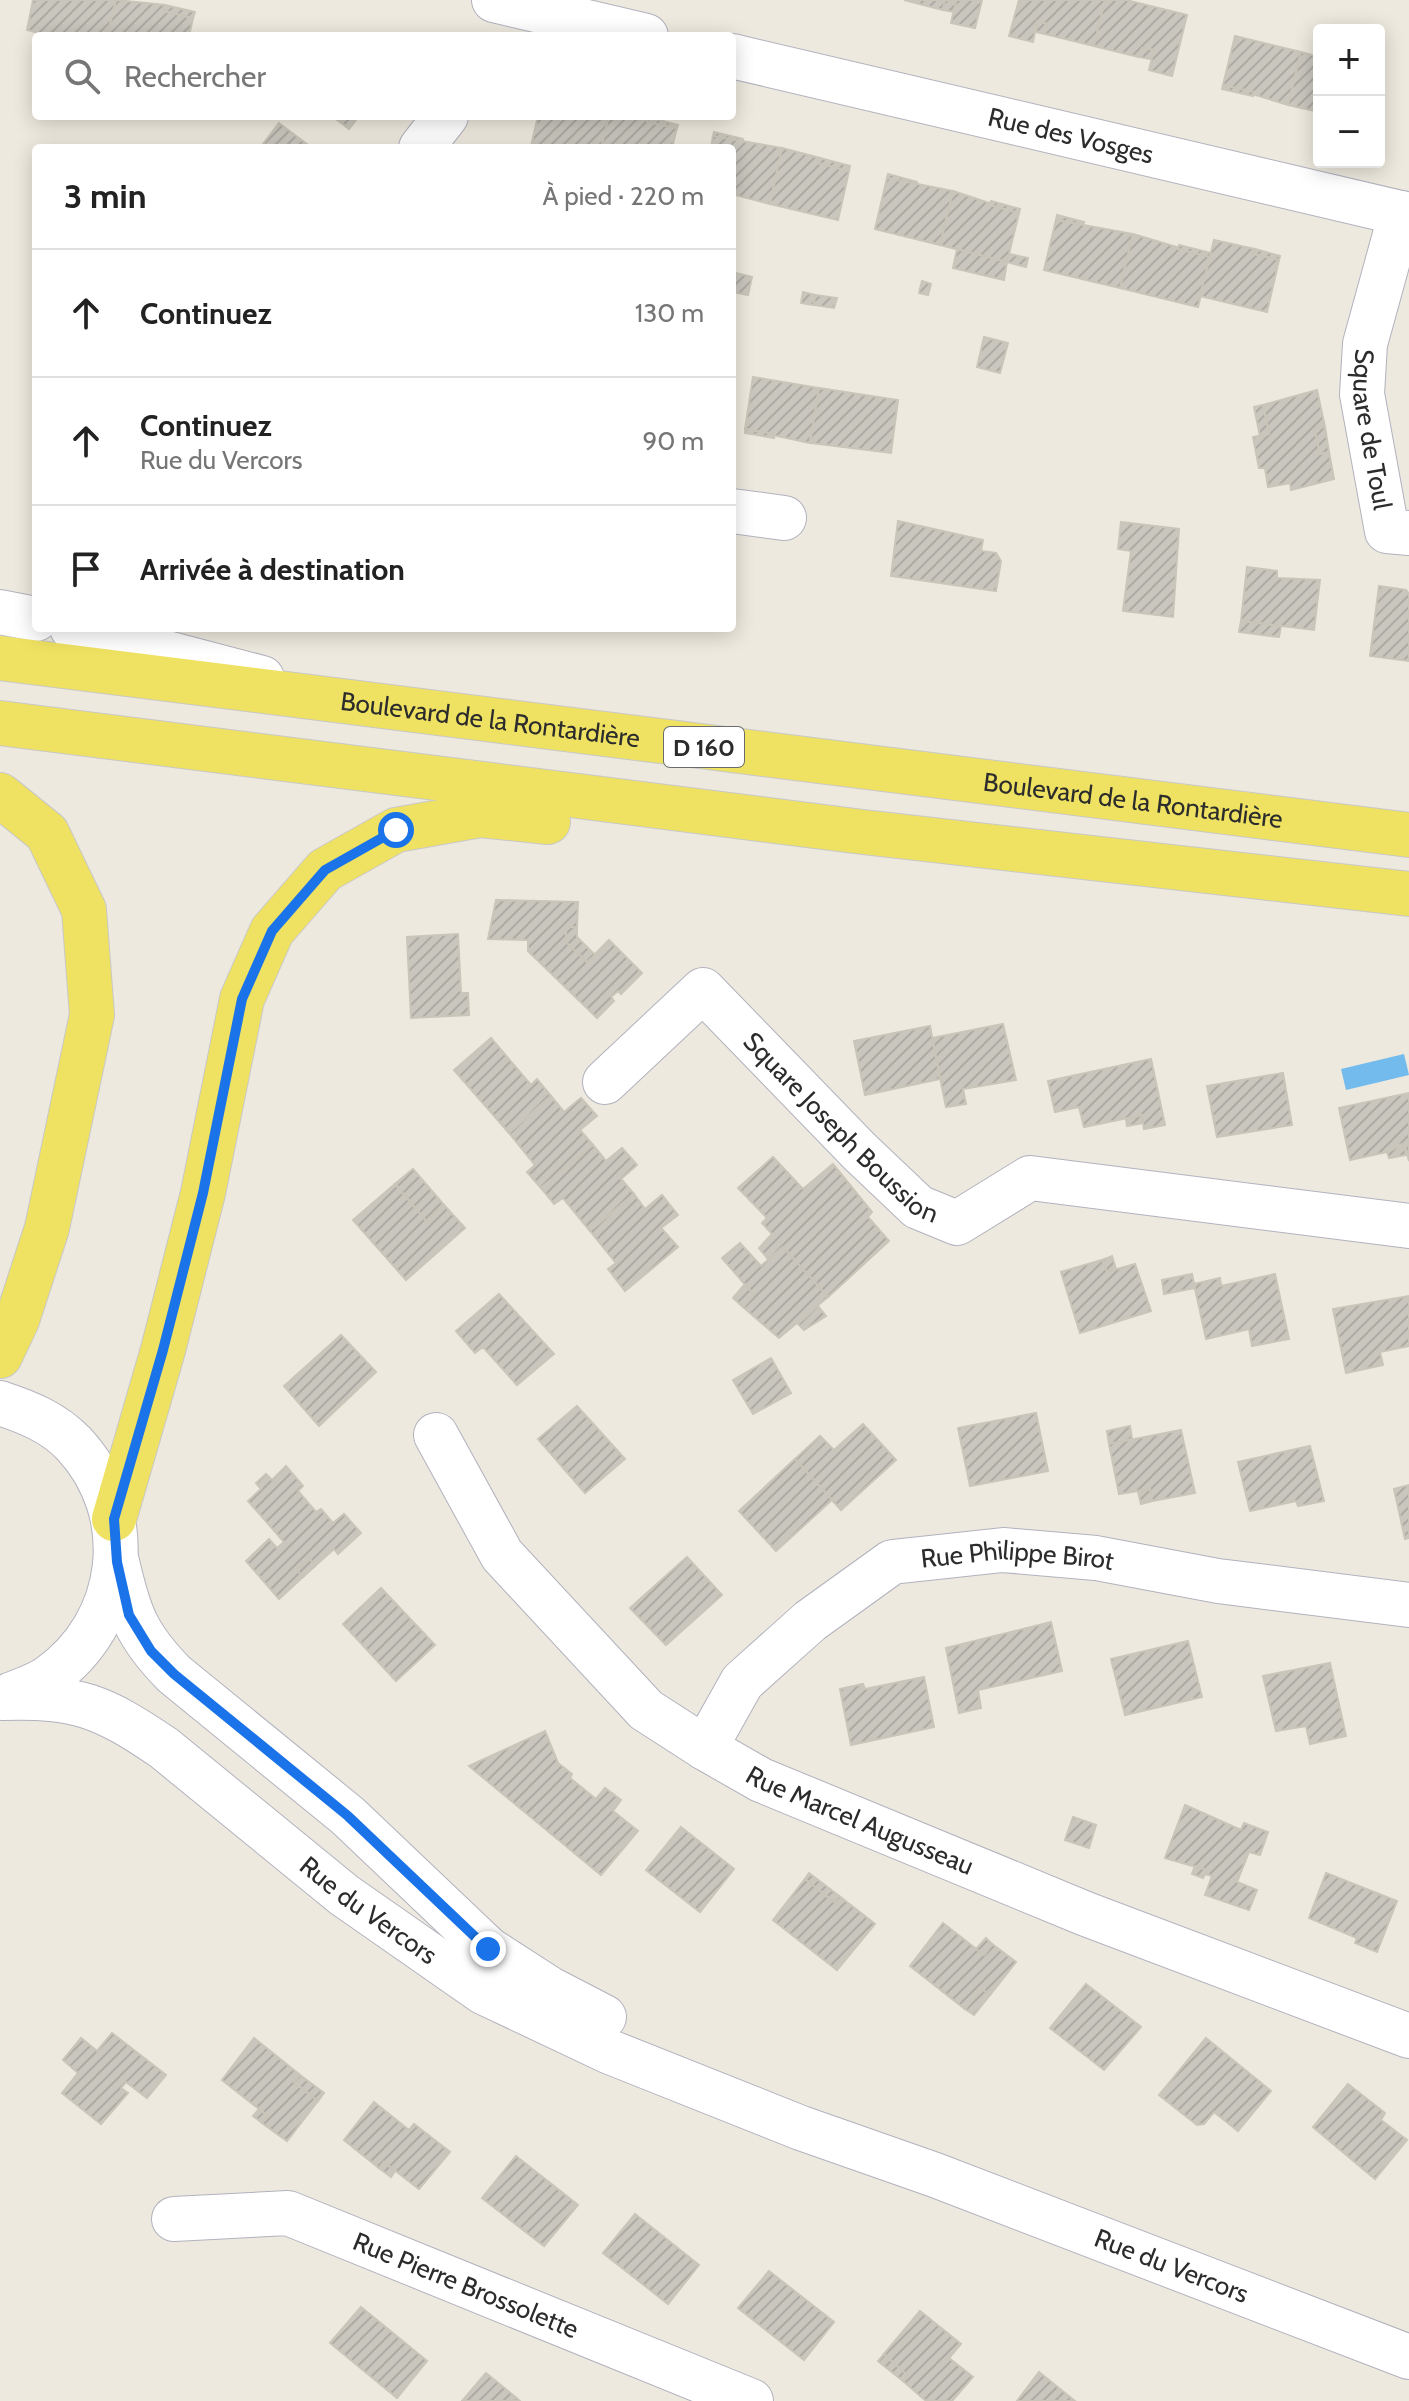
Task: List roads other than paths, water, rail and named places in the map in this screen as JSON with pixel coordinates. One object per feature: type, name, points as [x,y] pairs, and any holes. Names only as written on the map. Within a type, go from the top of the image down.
[{"type":"main road","name":"Boulevard de la Rontardière","points":[[0,658],[1409,835]]},
{"type":"main road","points":[[0,723],[863,832],[1409,894]]},
{"type":"main road","points":[[0,795],[47,833],[84,910],[92,1015],[47,1228],[17,1320],[0,1356]]},
{"type":"main road","points":[[114,1519],[163,1350],[203,1193],[242,999],[272,931],[325,870],[396,830],[480,815],[722,839],[863,832]]},
{"type":"street","points":[[507,15],[620,32]]},
{"type":"street","name":"Rue des Vosges","points":[[736,57],[1405,214]]},
{"type":"street","points":[[424,144],[443,120]]},
{"type":"street","name":"Square de Toul","points":[[1405,214],[1365,344],[1362,394],[1387,531],[1409,533]]},
{"type":"street","points":[[736,512],[784,518]]},
{"type":"street","points":[[0,612],[32,618]]},
{"type":"street","points":[[87,632],[345,702]]},
{"type":"street","name":"Square Joseph Boussion","points":[[605,1082],[703,990],[859,1151],[918,1207],[957,1223],[1030,1178],[1409,1226]]},
{"type":"street","points":[[0,1403],[38,1416],[73,1443],[99,1478],[114,1519],[117,1562],[106,1608],[82,1648],[47,1679],[2,1698]]},
{"type":"street","name":"Rue Marcel Augusseau","points":[[436,1435],[502,1555],[646,1710],[705,1748],[761,1780],[1086,1914],[1409,2036]]},
{"type":"street","name":"Rue Philippe Birot","points":[[705,1748],[742,1682],[810,1621],[892,1562],[1003,1550],[1096,1558],[1218,1581],[1409,1605]]},
{"type":"street","name":"Rue du Vercors","points":[[117,1562],[129,1615],[159,1659],[348,1816],[488,1949],[563,1996],[935,2175]]},
{"type":"street","name":"Rue du Vercors","points":[[2,1698],[57,1697],[96,1708],[134,1727],[344,1895],[483,1992],[610,2052],[801,2128],[935,2175],[1409,2357]]},
{"type":"street","name":"Rue Pierre Brossolette","points":[[174,2219],[288,2213],[751,2401]]},
{"type":"water","points":[[1404,1054],[1409,1075],[1346,1090],[1341,1069]]}]
